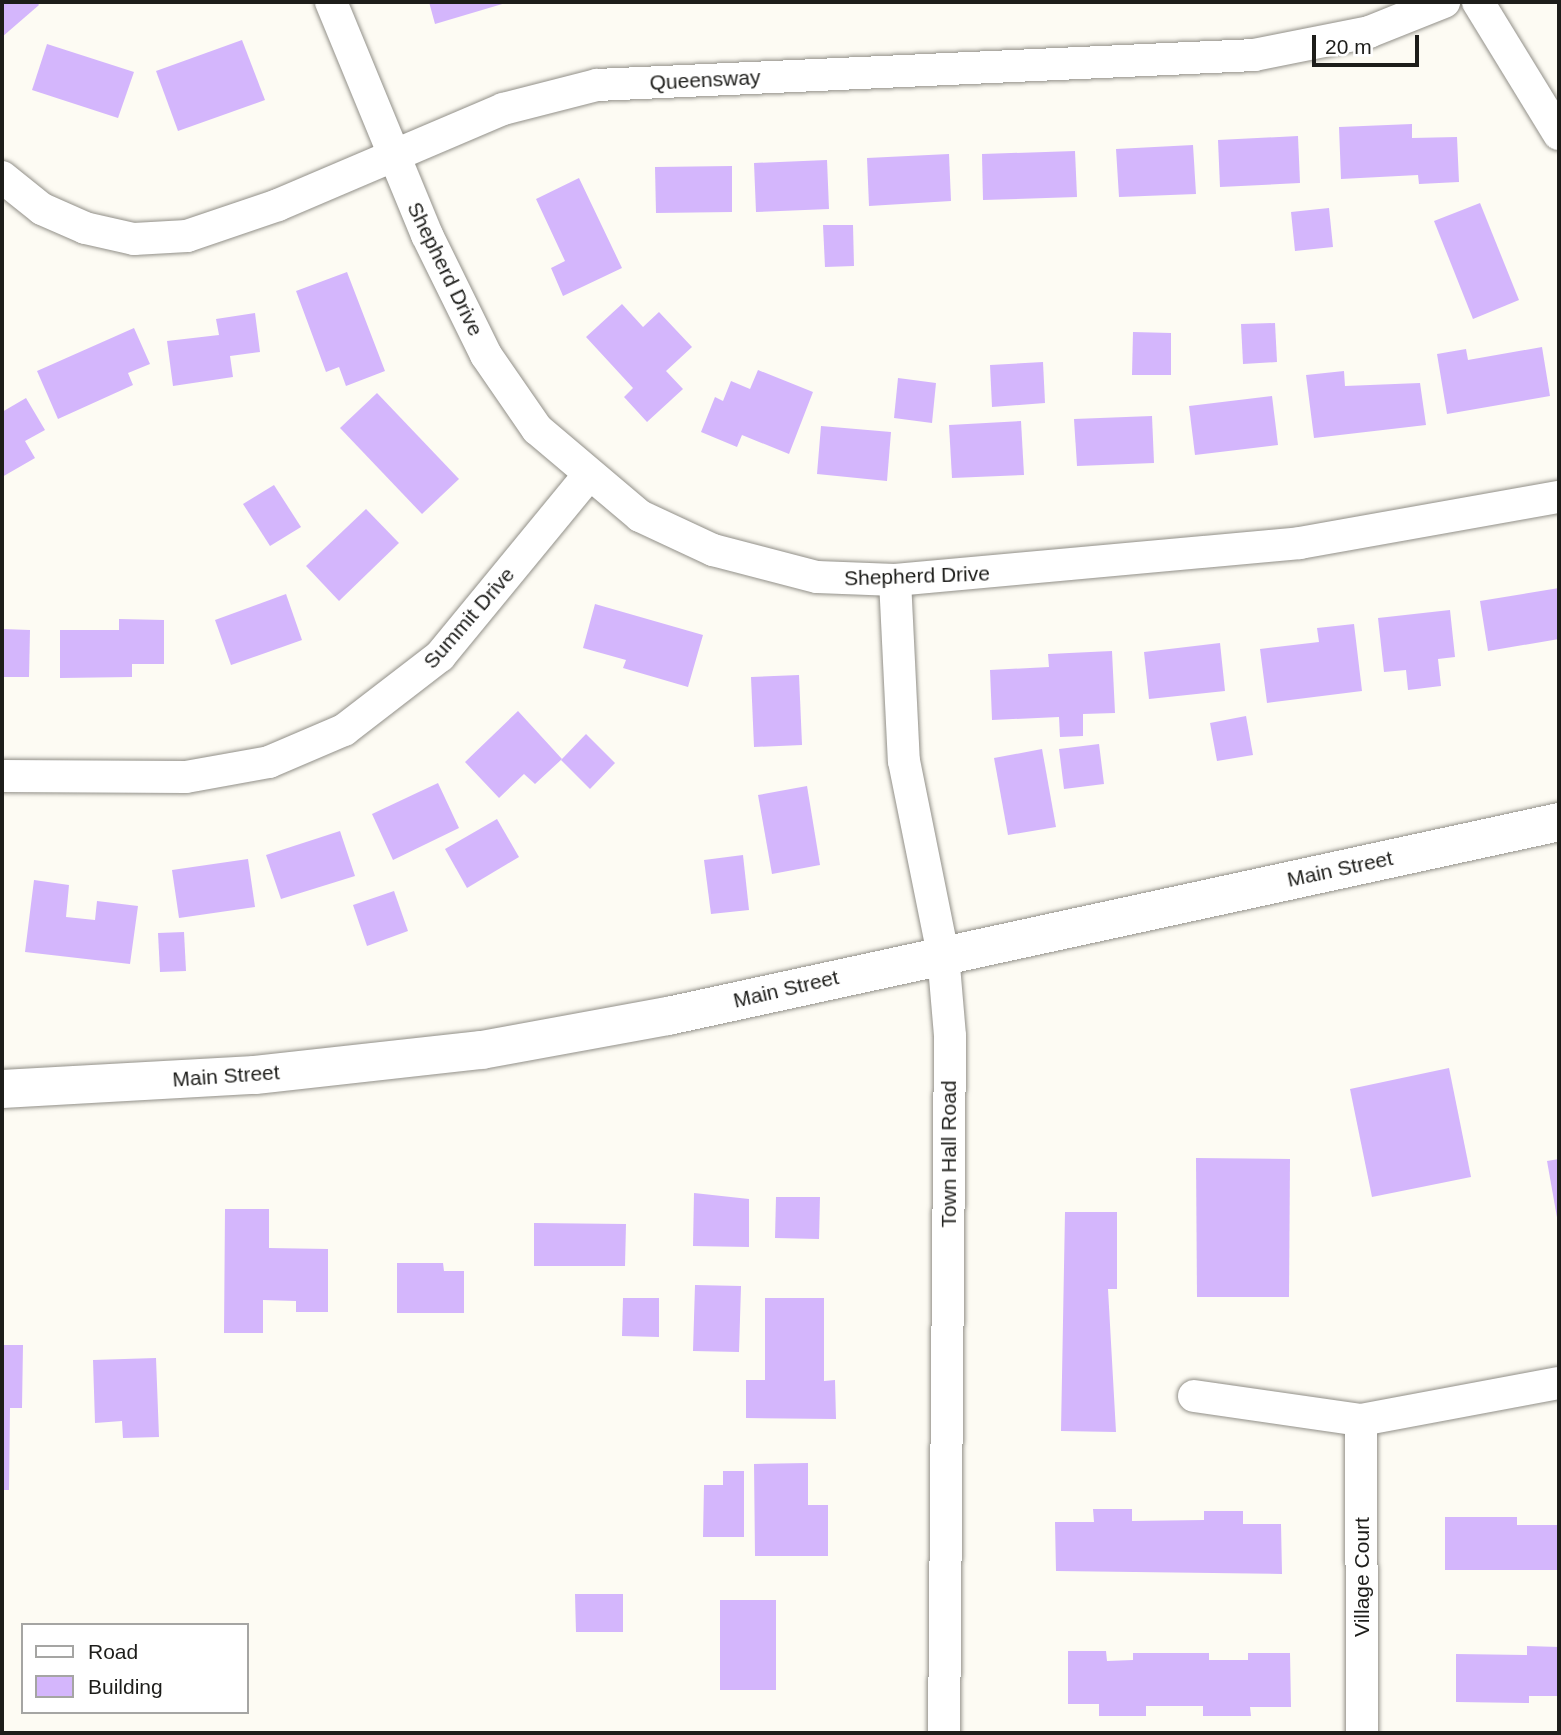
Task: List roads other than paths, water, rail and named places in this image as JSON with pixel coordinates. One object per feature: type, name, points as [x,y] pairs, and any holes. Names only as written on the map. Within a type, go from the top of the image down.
[{"type":"main road","name":"Main Street","points":[[2,1088],[255,1075],[482,1050],[1559,822]]},
{"type":"street","name":"Shepherd Drive","points":[[331,2],[392,155],[486,355],[537,429],[587,477],[640,516],[713,550],[817,577],[895,580],[1300,542],[1559,497]]},
{"type":"street","name":"Queensway","points":[[7,192],[85,228],[134,239],[187,236],[503,109],[597,85],[1254,55],[1369,32],[1444,2]]},
{"type":"street","points":[[1478,2],[1559,134]]},
{"type":"street","name":"Summit Drive","points":[[2,776],[186,778],[269,762],[344,730],[440,656],[587,477]]},
{"type":"street","name":"Town Hall Road","points":[[895,580],[904,761],[943,954],[950,1036],[944,1733]]},
{"type":"street","points":[[1194,1396],[1361,1420],[1559,1383]]},
{"type":"street","name":"Village Court","points":[[1361,1420],[1362,1733]]}]
